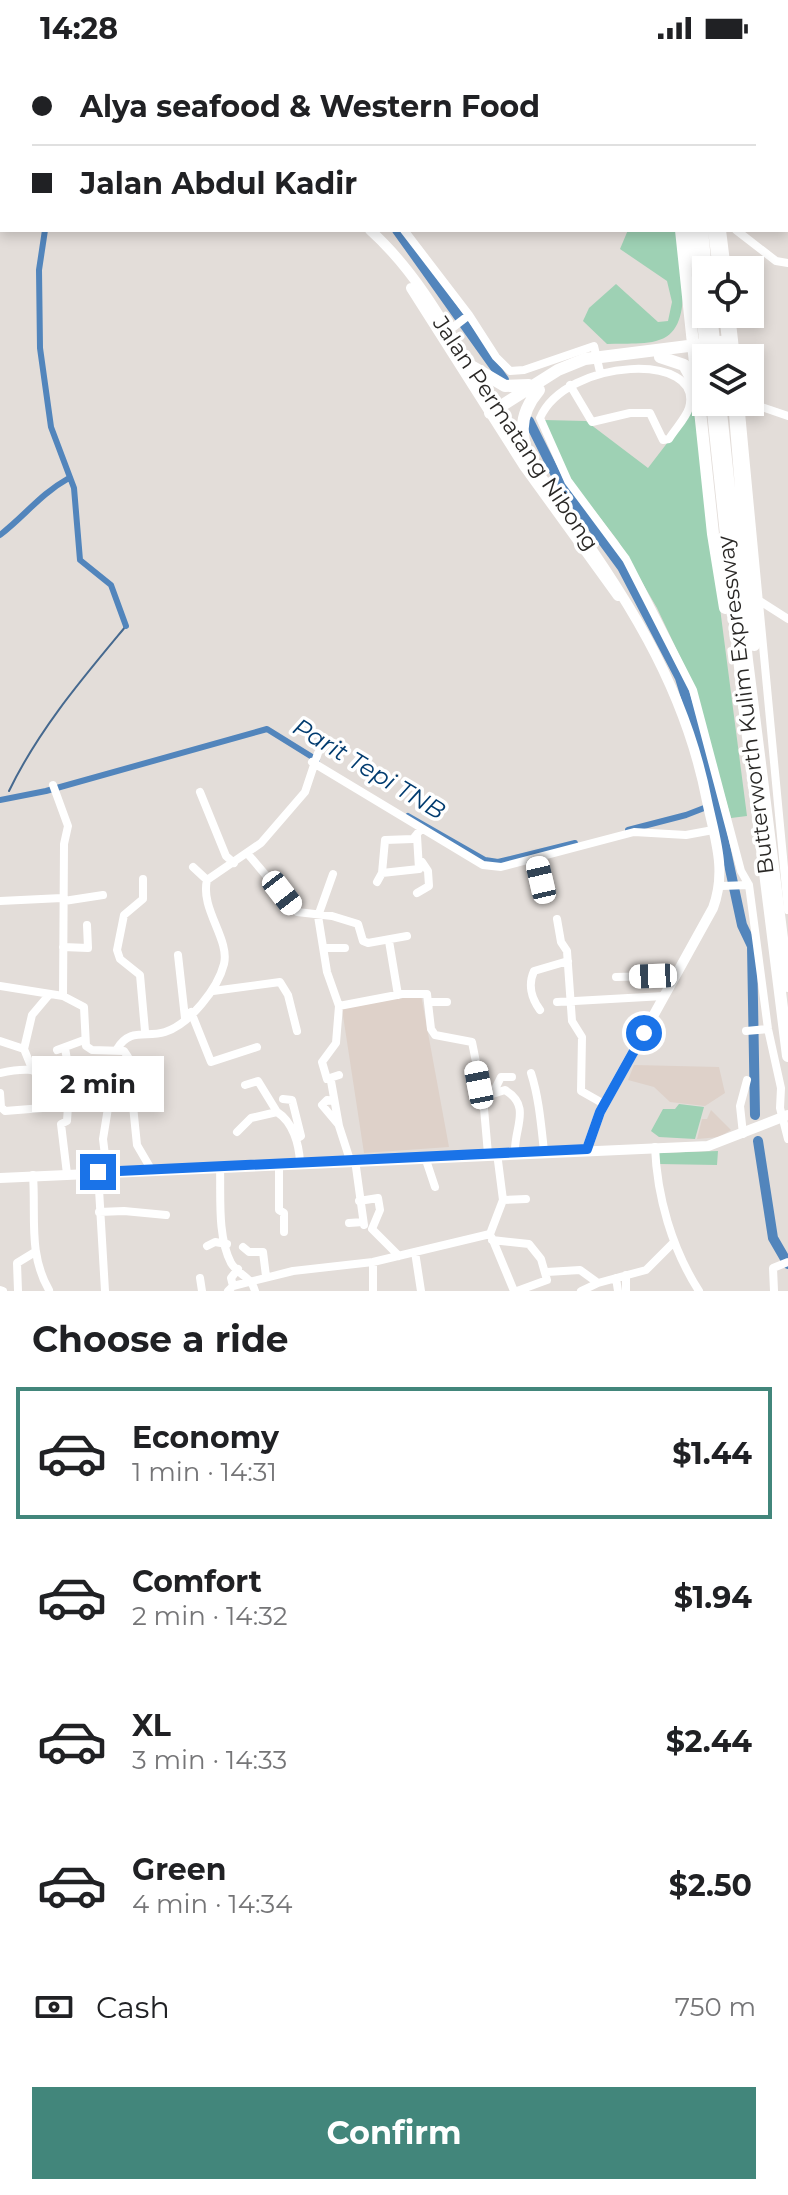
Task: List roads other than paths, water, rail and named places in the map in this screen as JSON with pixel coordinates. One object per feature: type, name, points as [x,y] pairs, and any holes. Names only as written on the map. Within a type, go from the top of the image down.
[{"type":"highway","points":[[681,232],[692,344]]},
{"type":"highway","points":[[693,232],[705,344]]},
{"type":"highway","points":[[702,232],[705,256]]},
{"type":"highway","points":[[714,232],[717,256]]},
{"type":"highway","points":[[659,353],[681,335],[689,311]]},
{"type":"highway","points":[[494,414],[537,387],[563,377],[599,355],[692,349]]},
{"type":"highway","points":[[659,353],[692,375]]},
{"type":"highway","points":[[466,363],[505,386],[537,387]]},
{"type":"highway","points":[[535,469],[527,454],[521,422],[537,387]]},
{"type":"highway","points":[[706,416],[708,482],[732,652],[749,705]]},
{"type":"highway","name":"Butterworth Kulim Expressway","points":[[707,416],[749,705]]},
{"type":"highway","name":"Butterworth Kulim Expressway","points":[[721,416],[749,705],[788,1056]]},
{"type":"highway","points":[[735,416],[754,650],[749,705]]},
{"type":"highway","name":"Butterworth Kulim Expressway","points":[[757,775],[788,986]]},
{"type":"main road","name":"Jalan Permatang Nibong","points":[[372,232],[402,263],[450,329],[494,414],[617,583],[651,644],[674,689],[708,806],[724,887]]},
{"type":"main road","name":"Jalan Permatang Nibong","points":[[372,232],[651,644]]},
{"type":"main road","points":[[587,1149],[602,1108],[724,887]]},
{"type":"main road","points":[[602,1108],[600,1135],[612,1148]]},
{"type":"main road","points":[[0,1178],[492,1153],[708,1146],[783,1117]]},
{"type":"street","points":[[405,232],[496,357],[510,371],[524,370],[594,346],[600,372]]},
{"type":"street","points":[[722,232],[725,256]]},
{"type":"street","points":[[739,232],[776,261],[788,263]]},
{"type":"street","points":[[450,329],[467,316]]},
{"type":"street","points":[[646,369],[671,373],[685,388],[690,400],[688,410],[669,439],[663,440],[650,413],[630,413],[592,422],[563,377],[646,369]]},
{"type":"street","points":[[563,377],[540,418],[568,481],[626,559],[689,681],[747,885],[765,1029],[781,1088],[788,1139]]},
{"type":"street","points":[[764,408],[788,416]]},
{"type":"street","points":[[741,416],[784,813],[788,910]]},
{"type":"street","points":[[759,600],[788,619]]},
{"type":"street","points":[[763,622],[774,610]]},
{"type":"street","points":[[207,880],[261,843],[305,792],[315,757],[419,833],[465,850],[483,865],[501,867],[634,832],[686,835],[713,830]]},
{"type":"street","points":[[54,785],[68,826],[64,844],[63,996]]},
{"type":"street","points":[[200,792],[226,856],[234,863]]},
{"type":"street","points":[[382,873],[419,869],[419,833]]},
{"type":"street","points":[[377,882],[382,873],[385,840],[413,839],[419,833]]},
{"type":"street","points":[[247,853],[297,912],[332,916],[358,924],[363,941],[389,941],[407,936]]},
{"type":"street","points":[[536,859],[541,880]]},
{"type":"street","points":[[417,893],[429,886],[428,871],[421,862]]},
{"type":"street","points":[[193,867],[207,880]]},
{"type":"street","points":[[333,874],[318,916],[327,972],[339,1006],[336,1043],[322,1062],[324,1077],[335,1078],[334,1101],[327,1100],[322,1105],[339,1126],[353,1160],[364,1224],[349,1223]]},
{"type":"street","points":[[143,879],[143,899],[124,915],[117,950],[120,959],[140,975],[145,1031]]},
{"type":"street","points":[[117,1049],[126,1038],[145,1031],[164,1033],[213,991],[225,959],[206,897],[207,880]]},
{"type":"street","points":[[724,887],[747,885]]},
{"type":"street","points":[[0,901],[103,895]]},
{"type":"street","points":[[557,919],[568,961],[572,1023],[582,1037],[581,1091],[602,1108]]},
{"type":"street","points":[[63,947],[88,948],[87,925]]},
{"type":"street","points":[[389,941],[398,995]]},
{"type":"street","points":[[324,948],[345,948]]},
{"type":"street","points":[[178,955],[188,1015],[211,1062],[257,1047]]},
{"type":"street","points":[[540,1010],[532,998],[530,979],[534,971],[568,961]]},
{"type":"street","points":[[616,977],[656,976],[672,982]]},
{"type":"street","points":[[213,991],[280,982],[288,995],[297,1031]]},
{"type":"street","points":[[0,986],[18,986],[48,996],[63,996],[84,1007],[84,1040],[92,1050],[117,1049],[128,1057],[130,1107],[137,1145],[151,1169]]},
{"type":"street","points":[[339,1006],[398,995],[447,1002]]},
{"type":"street","points":[[33,1071],[24,1049],[32,1015],[48,996]]},
{"type":"street","points":[[557,1002],[664,996]]},
{"type":"street","points":[[428,998],[435,1035],[472,1042],[503,1200],[491,1237],[516,1291],[543,1283],[547,1272]]},
{"type":"street","points":[[748,1031],[765,1029]]},
{"type":"street","points":[[67,1174],[61,1124],[67,1121],[72,1089],[61,1049],[84,1040]]},
{"type":"street","points":[[0,1041],[24,1049]]},
{"type":"street","points":[[0,1073],[33,1071],[54,1080],[57,1107]]},
{"type":"street","points":[[531,1073],[540,1096],[538,1111],[544,1151]]},
{"type":"street","points":[[101,1077],[96,1089],[108,1108],[99,1212],[105,1291]]},
{"type":"street","points":[[493,1093],[501,1077],[512,1077]]},
{"type":"street","points":[[745,1133],[740,1106],[747,1080]]},
{"type":"street","points":[[245,1085],[258,1081],[277,1112],[285,1117],[296,1139],[300,1162]]},
{"type":"street","points":[[0,1093],[1,1107],[5,1111],[68,1106],[130,1107]]},
{"type":"street","points":[[483,1097],[493,1093],[510,1093],[522,1111],[515,1152]]},
{"type":"street","points":[[283,1099],[292,1100],[301,1136],[296,1139]]},
{"type":"street","points":[[522,1111],[538,1111]]},
{"type":"street","points":[[237,1132],[251,1118],[277,1112]]},
{"type":"street","points":[[655,1147],[656,1173],[674,1242],[699,1291]]},
{"type":"street","points":[[425,1157],[435,1187]]},
{"type":"street","points":[[279,1163],[281,1191],[277,1197],[279,1210],[284,1213],[284,1232]]},
{"type":"street","points":[[220,1166],[232,1266],[252,1280],[255,1291]]},
{"type":"street","points":[[33,1175],[35,1252],[40,1275],[49,1290]]},
{"type":"street","points":[[359,1201],[378,1198],[380,1210],[372,1229],[399,1256]]},
{"type":"street","points":[[503,1200],[526,1199]]},
{"type":"street","points":[[99,1212],[166,1215]]},
{"type":"street","points":[[238,1269],[231,1278],[230,1288],[266,1276],[373,1262],[491,1237],[529,1244],[547,1272]]},
{"type":"street","points":[[207,1246],[215,1242],[227,1244]]},
{"type":"street","points":[[581,1291],[646,1270],[674,1242]]},
{"type":"street","points":[[243,1247],[249,1252],[263,1252],[266,1276]]},
{"type":"street","points":[[9,1291],[17,1263],[35,1252]]},
{"type":"street","points":[[415,1252],[421,1291]]},
{"type":"street","points":[[373,1262],[373,1291]]},
{"type":"street","points":[[774,1291],[773,1268],[788,1262]]},
{"type":"street","points":[[547,1272],[580,1270],[598,1283]]},
{"type":"street","points":[[626,1275],[626,1291]]},
{"type":"street","points":[[200,1278],[202,1291]]},
{"type":"street","points":[[616,1278],[618,1291]]},
{"type":"waterway","points":[[45,232],[39,270],[40,348],[51,427],[74,488],[80,560],[111,585],[126,626]]},
{"type":"waterway","points":[[398,232],[504,380]]},
{"type":"waterway","points":[[529,421],[560,483],[622,567],[680,678],[710,776],[742,925],[752,946],[755,1115]]},
{"type":"waterway","points":[[0,535],[49,491],[69,478]]},
{"type":"waterway","points":[[9,791],[48,726],[126,626]]},
{"type":"waterway","name":"Parit Tepi TNB","points":[[0,800],[46,791],[267,729],[317,760]]},
{"type":"waterway","name":"Parit Tepi TNB","points":[[628,830],[686,815],[717,803]]},
{"type":"waterway","name":"Parit Tepi TNB","points":[[408,816],[485,860],[498,862],[575,843]]},
{"type":"waterway","points":[[758,1141],[773,1238],[788,1264]]}]
